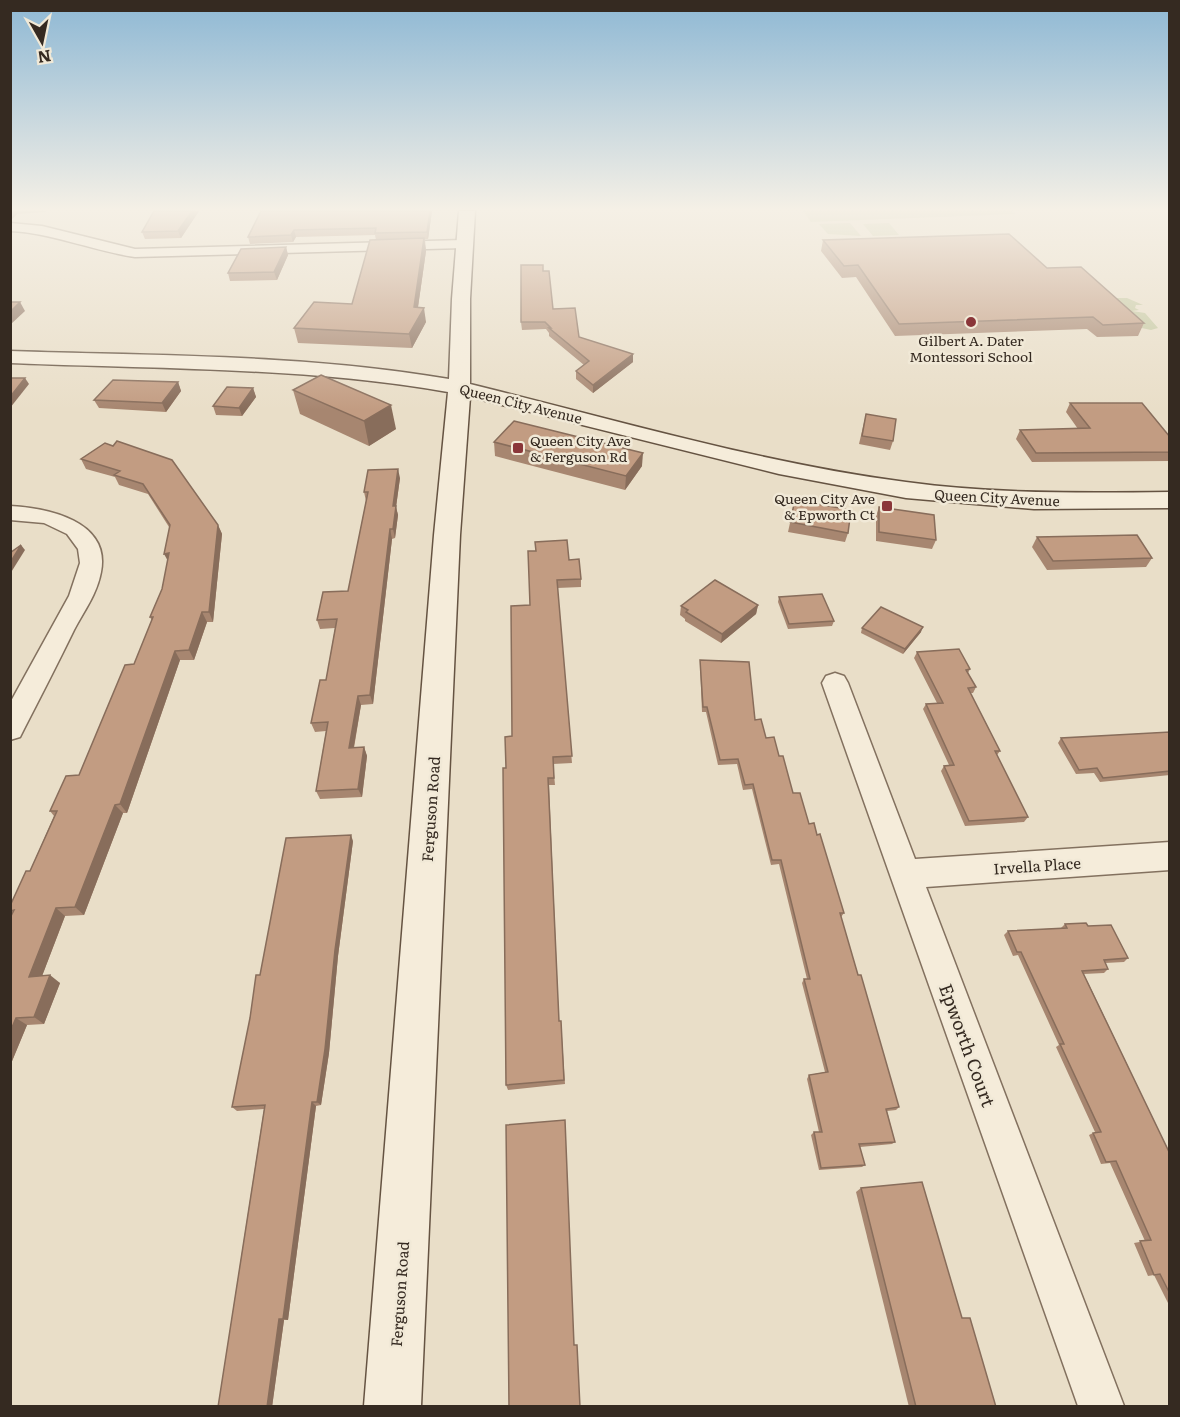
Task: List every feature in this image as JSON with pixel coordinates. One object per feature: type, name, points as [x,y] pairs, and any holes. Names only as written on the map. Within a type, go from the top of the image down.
[{"type":"street","name":"Ferguson Road","points":[[392,1407],[447,535],[460,388],[462,277]]},
{"type":"street","name":"Queen City Avenue","points":[[10,357],[290,367],[404,378],[460,388],[779,467],[906,490],[1034,501],[1170,500]]},
{"type":"street","points":[[10,513],[42,516],[76,530],[88,546],[91,565],[82,591],[10,729]]},
{"type":"street","name":"Epworth Court","points":[[835,683],[1101,1407]]},
{"type":"street","name":"Irvella Place","points":[[905,874],[1170,856]]},
{"type":"green space","points":[[1112,298],[1127,298],[1143,305],[1136,305],[1135,308],[1139,310],[1132,311],[1145,313],[1158,328],[1151,330],[1137,327],[1124,311],[1131,310],[1126,310]]},
{"type":"building","points":[[360,277],[418,277],[414,307],[424,308],[409,334],[294,328],[314,302],[352,304]]},
{"type":"building","points":[[521,277],[550,277],[553,309],[575,308],[579,337],[633,354],[593,385],[576,371],[589,361],[549,328],[551,328],[545,322],[521,322]]},
{"type":"building","points":[[866,277],[1092,277],[1144,323],[1103,325],[1093,317],[899,324]]},
{"type":"building","points":[[10,302],[20,302],[10,312]]},
{"type":"building","points":[[321,375],[391,405],[364,421],[293,390]]},
{"type":"building","points":[[10,378],[25,378],[10,397]]},
{"type":"building","points":[[113,380],[178,382],[162,403],[94,400]]},
{"type":"building","points":[[227,387],[253,388],[239,408],[213,406]]},
{"type":"building","points":[[1070,403],[1142,403],[1170,437],[1170,452],[1036,453],[1020,430],[1090,428]]},
{"type":"building","points":[[866,414],[896,419],[893,441],[862,436]]},
{"type":"building","points":[[514,421],[643,453],[626,476],[494,442]]},
{"type":"building","points":[[117,441],[172,460],[218,525],[209,612],[202,612],[189,650],[175,651],[120,804],[115,805],[75,907],[56,908],[29,977],[50,975],[34,1017],[16,1018],[10,1032],[10,918],[14,910],[10,911],[10,906],[26,871],[30,871],[57,811],[50,811],[66,776],[79,775],[125,665],[134,664],[162,589],[169,553],[164,554],[170,525],[143,484],[114,475],[120,471],[81,459],[105,443],[113,446]]},
{"type":"building","points":[[398,469],[393,506],[396,506],[393,529],[390,529],[370,695],[358,696],[349,748],[364,747],[358,789],[316,791],[328,722],[311,723],[320,680],[326,680],[337,619],[317,620],[323,592],[348,591],[368,492],[364,492],[368,470]]},
{"type":"building","points":[[795,500],[851,510],[848,533],[790,522]]},
{"type":"building","points":[[879,507],[934,515],[936,540],[879,532]]},
{"type":"building","points":[[1137,535],[1152,558],[1053,561],[1037,537]]},
{"type":"building","points":[[567,540],[569,560],[579,559],[581,579],[557,580],[572,756],[553,757],[554,778],[548,778],[559,1021],[561,1021],[564,1080],[506,1085],[503,768],[506,768],[505,737],[512,736],[511,606],[530,605],[528,551],[536,551],[535,542]]},
{"type":"building","points":[[21,545],[10,563],[10,553]]},
{"type":"building","points":[[715,580],[758,605],[722,634],[686,612],[688,610],[681,606]]},
{"type":"building","points":[[822,594],[834,621],[789,624],[779,597]]},
{"type":"building","points":[[881,607],[923,627],[905,649],[862,628]]},
{"type":"building","points":[[959,649],[970,669],[966,670],[976,687],[968,688],[1000,751],[995,751],[1028,817],[969,821],[944,766],[954,765],[926,704],[943,703],[917,652]]},
{"type":"building","points":[[700,660],[749,662],[755,720],[761,719],[766,738],[774,737],[779,756],[783,756],[793,793],[800,793],[809,824],[814,823],[817,835],[820,834],[844,913],[840,913],[858,975],[861,975],[899,1107],[886,1109],[895,1142],[859,1144],[865,1165],[821,1168],[814,1132],[822,1132],[809,1075],[828,1072],[804,979],[810,979],[781,860],[772,860],[753,784],[745,785],[738,759],[720,760],[707,707],[703,707]]},
{"type":"building","points":[[1170,732],[1170,771],[1103,778],[1097,768],[1079,770],[1061,738]]},
{"type":"building","points":[[351,835],[335,950],[325,1049],[317,1102],[312,1102],[283,1319],[279,1319],[267,1407],[218,1407],[265,1105],[232,1107],[256,975],[260,975],[286,838]]},
{"type":"building","points":[[1086,923],[1088,926],[1111,925],[1128,958],[1104,960],[1108,969],[1082,971],[1170,1154],[1170,1294],[1160,1274],[1154,1275],[1140,1241],[1151,1240],[1116,1161],[1106,1162],[1093,1133],[1101,1132],[1060,1044],[1064,1044],[1021,952],[1017,952],[1008,931],[1067,928],[1065,924]]},
{"type":"building","points":[[565,1120],[574,1345],[577,1345],[580,1407],[509,1407],[506,1125]]},
{"type":"building","points":[[922,1182],[962,1318],[970,1318],[996,1407],[916,1407],[861,1188]]},
{"type":"place","name":"Gilbert A. Dater Montessori School","points":[[971,322]]},
{"type":"place","name":"Queen City Ave & Ferguson Rd","points":[[518,448]]},
{"type":"place","name":"Queen City Ave & Epworth Ct","points":[[887,506]]}]
